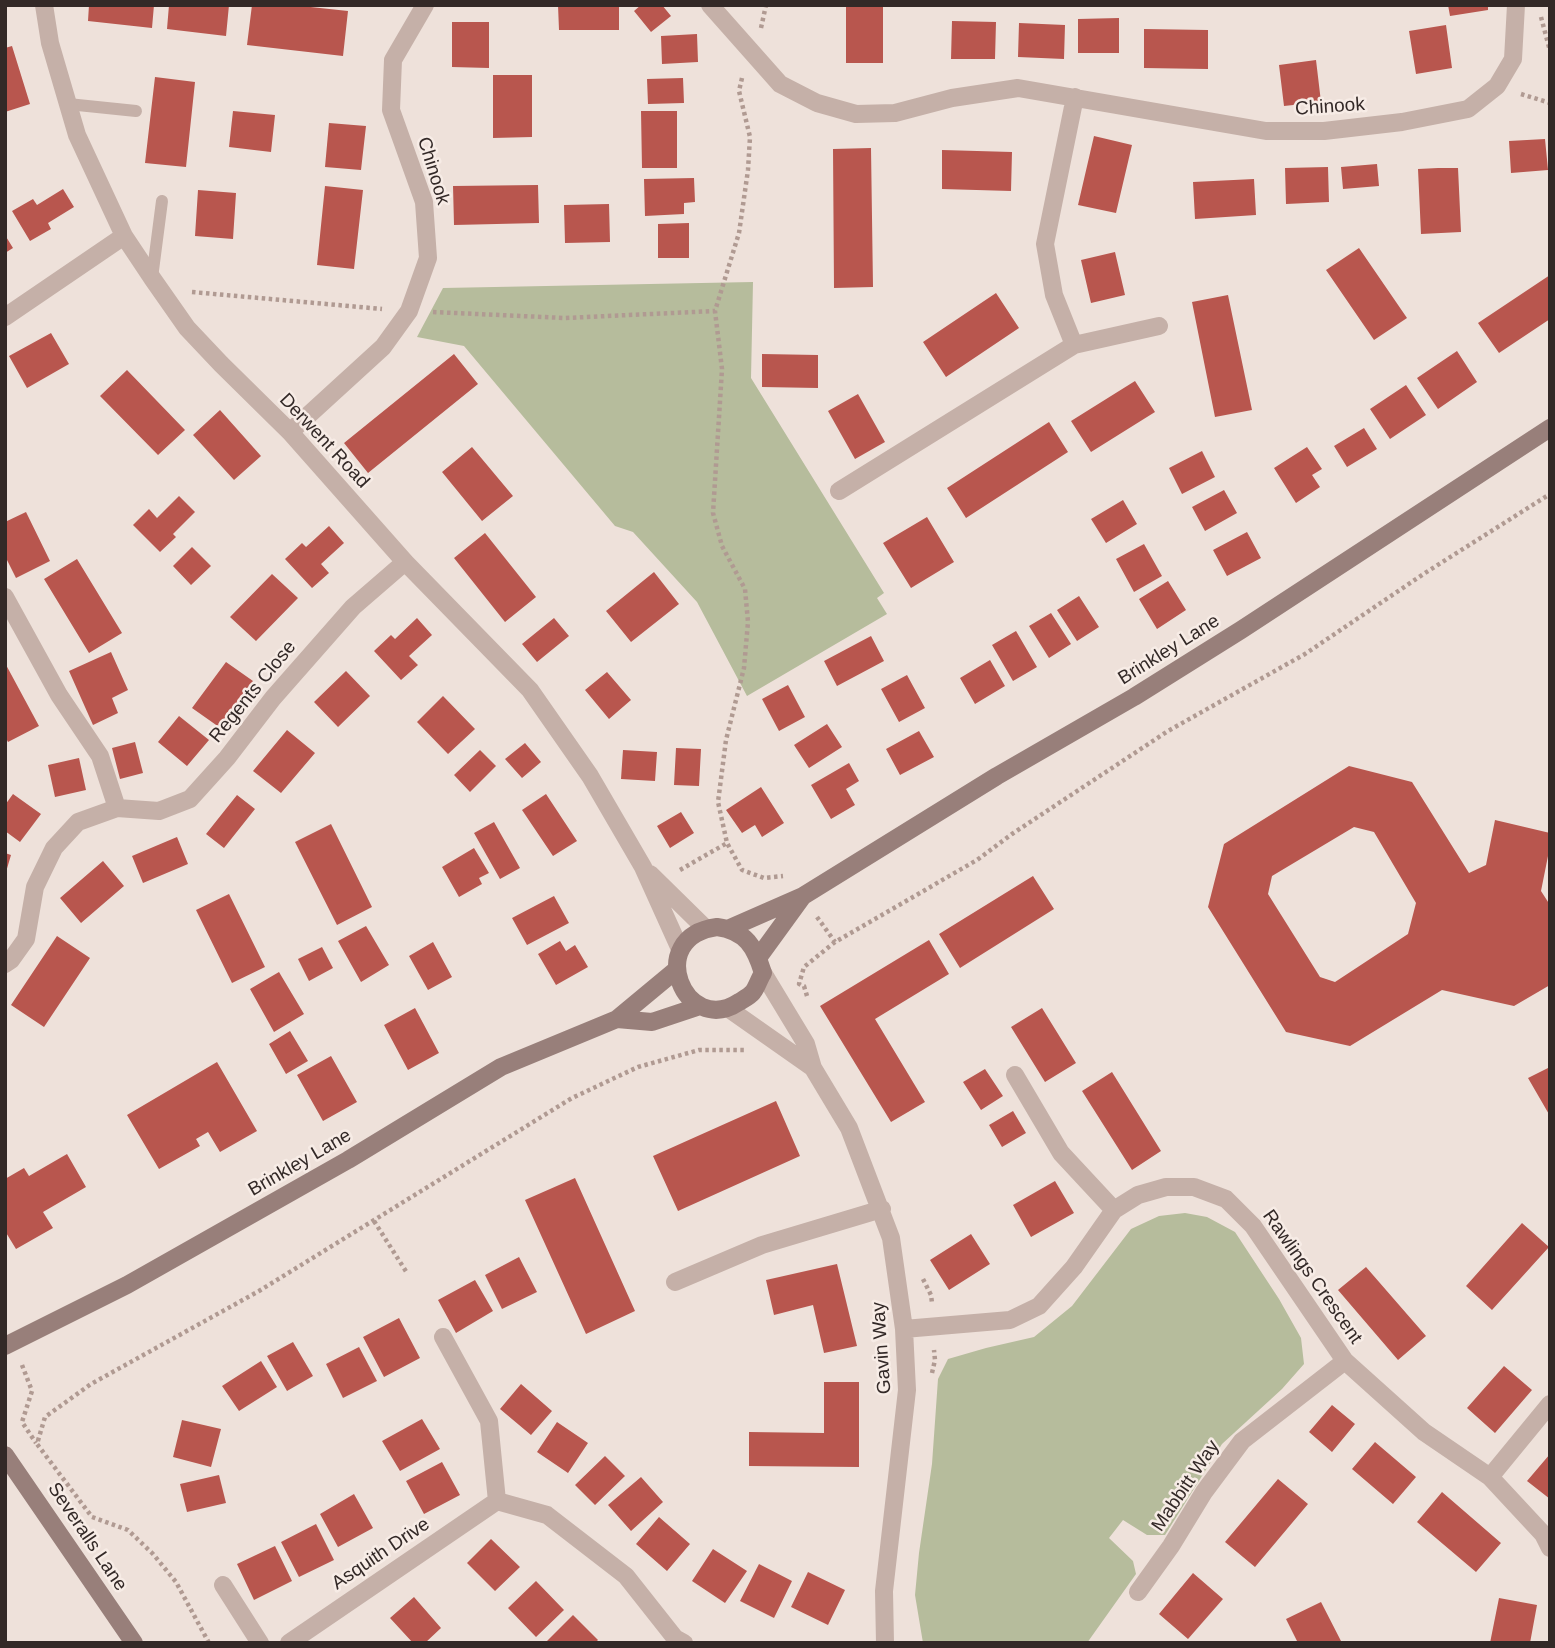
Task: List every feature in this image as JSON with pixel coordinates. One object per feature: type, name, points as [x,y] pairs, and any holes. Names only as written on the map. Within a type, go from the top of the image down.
[{"type":"street","name":"Derwent Road","points":[[44,5],[50,43],[77,135],[124,236],[152,278],[187,328],[290,432],[405,562],[530,690],[590,776],[643,867],[680,949]]},
{"type":"street","name":"Chinook","points":[[290,432],[383,347],[409,312],[428,258],[424,202],[391,110],[393,60],[425,5]]},
{"type":"street","name":"Chinook","points":[[710,5],[780,84],[817,103],[856,114],[895,113],[952,98],[1018,88],[1266,131],[1324,131],[1402,122],[1468,109],[1497,86],[1513,59],[1516,5]]},
{"type":"street","points":[[1074,345],[1054,295],[1045,244],[1075,97]]},
{"type":"street","points":[[5,317],[124,236]]},
{"type":"street","points":[[839,491],[1074,345],[1159,326]]},
{"type":"street","name":"Brinkley Lane","points":[[705,928],[730,929],[803,896],[997,776],[1198,657],[1550,428]]},
{"type":"street","name":"Regents Close","points":[[5,964],[26,939],[36,887],[54,848],[78,822],[117,808],[159,811],[190,799],[353,607],[405,562]]},
{"type":"street","points":[[5,597],[59,695],[100,756],[117,808]]},
{"type":"street","name":"Derwent Road","points":[[643,867],[705,928]]},
{"type":"street","name":"Brinkley Lane","points":[[617,1019],[652,1022],[700,1006],[714,1010],[729,1009],[752,994],[760,965],[803,896]]},
{"type":"street","points":[[700,1006],[683,991],[676,970],[680,949],[691,936],[705,928]]},
{"type":"street","points":[[730,929],[742,934],[752,944],[760,965],[806,1044],[813,1068]]},
{"type":"street","name":"Brinkley Lane","points":[[10,1345],[183,1254],[348,1160],[501,1067],[617,1019],[676,970]]},
{"type":"street","points":[[729,1009],[813,1068]]},
{"type":"street","name":"Gavin Way","points":[[813,1068],[849,1128],[891,1237],[904,1329],[907,1390],[885,1578],[885,1643]]},
{"type":"street","points":[[1015,1075],[1061,1153],[1114,1210]]},
{"type":"street","name":"Rawlings Crescent","points":[[904,1329],[1010,1320],[1039,1306],[1074,1267],[1114,1210],[1138,1195],[1166,1187],[1194,1187],[1226,1199],[1252,1226],[1345,1361],[1424,1432],[1490,1477],[1543,1534],[1550,1548]]},
{"type":"street","points":[[675,1282],[762,1245],[881,1209]]},
{"type":"street","points":[[443,1337],[489,1421],[497,1501],[547,1515],[626,1576],[675,1638],[684,1643]]},
{"type":"street","name":"Mabbitt Way","points":[[1138,1592],[1171,1546],[1204,1492],[1242,1441],[1345,1361]]},
{"type":"street","points":[[1490,1477],[1550,1404]]},
{"type":"street","name":"Severalls Lane","points":[[5,1455],[134,1643]]},
{"type":"street","name":"Asquith Drive","points":[[289,1643],[497,1501]]},
{"type":"street","points":[[223,1585],[260,1643]]},
{"type":"lane","points":[[68,104],[136,111]]},
{"type":"lane","points":[[152,278],[162,201]]},
{"type":"path","points":[[766,5],[762,25],[749,50],[739,91],[750,137],[748,170],[739,233],[715,311],[722,369],[713,513],[722,546],[745,589],[748,622],[744,668],[726,740],[719,802],[727,843],[742,870],[764,878],[797,872],[803,896],[835,942]]},
{"type":"path","points":[[1540,5],[1550,51]]},
{"type":"path","points":[[807,998],[804,986],[799,984],[804,967],[835,942],[977,860],[1012,834],[1168,732],[1305,654],[1425,573],[1550,494]]},
{"type":"path","points":[[659,882],[727,843]]},
{"type":"path","points":[[37,1444],[45,1418],[91,1384],[259,1291],[572,1098],[638,1067],[699,1050],[750,1050]]},
{"type":"path","points":[[374,1221],[407,1273]]},
{"type":"path","points":[[10,1345],[32,1391],[22,1422],[92,1517],[128,1530],[153,1554],[176,1582],[209,1643]]},
{"type":"green space","points":[[753,282],[751,378],[884,593],[877,598],[887,614],[747,696],[697,602],[633,532],[615,526],[464,346],[417,337],[443,288]]},
{"type":"green space","points":[[1185,1213],[1207,1217],[1235,1232],[1301,1338],[1304,1364],[1282,1389],[1222,1444],[1165,1535],[1147,1535],[1123,1520],[1109,1538],[1133,1561],[1136,1574],[1087,1643],[923,1643],[915,1595],[932,1464],[938,1379],[948,1359],[1034,1337],[1072,1306],[1131,1229],[1159,1216]]},
{"type":"building","points":[[89,5],[154,5],[152,28],[88,21]]},
{"type":"building","points":[[169,5],[229,5],[226,36],[167,29]]},
{"type":"building","points":[[252,5],[292,5],[348,11],[343,56],[247,45]]},
{"type":"building","points":[[558,5],[619,5],[619,30],[559,30]]},
{"type":"building","points":[[641,5],[662,5],[671,16],[651,32],[634,11]]},
{"type":"building","points":[[846,5],[883,5],[883,63],[846,63]]},
{"type":"building","points":[[1448,5],[1488,5],[1488,10],[1450,16]]},
{"type":"building","points":[[1119,18],[1119,53],[1078,53],[1078,19]]},
{"type":"building","points":[[952,21],[996,22],[995,59],[951,59]]},
{"type":"building","points":[[452,22],[489,22],[489,68],[452,67]]},
{"type":"building","points":[[1019,23],[1065,25],[1064,59],[1018,57]]},
{"type":"building","points":[[1446,25],[1452,68],[1416,74],[1409,31]]},
{"type":"building","points":[[1144,29],[1208,30],[1208,69],[1144,68]]},
{"type":"building","points":[[697,34],[698,62],[662,64],[661,36]]},
{"type":"building","points":[[12,46],[30,104],[5,112],[5,48]]},
{"type":"building","points":[[1316,60],[1321,102],[1284,106],[1279,65]]},
{"type":"building","points":[[493,75],[532,75],[532,137],[493,138]]},
{"type":"building","points":[[155,77],[195,82],[186,167],[145,163]]},
{"type":"building","points":[[683,78],[684,103],[648,104],[647,79]]},
{"type":"building","points":[[233,111],[275,115],[271,152],[229,147]]},
{"type":"building","points":[[641,111],[677,111],[677,168],[642,168]]},
{"type":"building","points":[[329,123],[366,126],[361,170],[325,167]]},
{"type":"building","points":[[1094,136],[1132,145],[1116,213],[1078,205]]},
{"type":"building","points":[[1545,139],[1548,170],[1511,173],[1509,141]]},
{"type":"building","points":[[871,148],[873,287],[834,288],[833,149]]},
{"type":"building","points":[[942,150],[1012,152],[1011,191],[942,189]]},
{"type":"building","points":[[1377,164],[1379,186],[1343,189],[1341,167]]},
{"type":"building","points":[[1328,167],[1329,202],[1286,204],[1285,168]]},
{"type":"building","points":[[1458,168],[1461,232],[1421,234],[1418,169]]},
{"type":"building","points":[[694,178],[695,202],[684,203],[684,214],[645,216],[644,179]]},
{"type":"building","points":[[1254,179],[1256,215],[1195,219],[1193,182]]},
{"type":"building","points":[[538,185],[539,223],[454,225],[453,186]]},
{"type":"building","points":[[325,186],[363,190],[354,269],[317,265]]},
{"type":"building","points":[[63,189],[74,207],[48,223],[51,229],[30,241],[12,211],[33,199],[37,205]]},
{"type":"building","points":[[198,190],[236,193],[233,239],[195,236]]},
{"type":"building","points":[[609,204],[610,242],[565,243],[564,205]]},
{"type":"building","points":[[689,223],[689,258],[658,258],[658,224]]},
{"type":"building","points":[[5,235],[13,248],[5,253]]},
{"type":"building","points":[[1359,248],[1407,318],[1374,340],[1326,270]]},
{"type":"building","points":[[1115,252],[1125,295],[1091,303],[1081,260]]},
{"type":"building","points":[[1550,275],[1550,319],[1499,353],[1478,323]]},
{"type":"building","points":[[996,293],[1019,328],[946,377],[923,342]]},
{"type":"building","points":[[1228,295],[1252,410],[1215,417],[1192,302]]},
{"type":"building","points":[[51,333],[69,364],[27,388],[9,356]]},
{"type":"building","points":[[1457,351],[1477,382],[1438,409],[1417,378]]},
{"type":"building","points":[[454,354],[478,384],[368,473],[344,443]]},
{"type":"building","points":[[762,354],[818,355],[818,388],[762,387]]},
{"type":"building","points":[[127,370],[185,430],[158,455],[100,396]]},
{"type":"building","points":[[1135,381],[1155,412],[1091,452],[1071,421]]},
{"type":"building","points":[[1406,385],[1426,415],[1390,439],[1370,409]]},
{"type":"building","points":[[858,394],[885,442],[855,459],[828,411]]},
{"type":"building","points":[[220,410],[261,456],[234,480],[193,435]]},
{"type":"building","points":[[1049,422],[1068,452],[966,518],[947,488]]},
{"type":"building","points":[[1364,428],[1377,449],[1347,467],[1334,446]]},
{"type":"building","points":[[472,447],[513,496],[482,521],[442,472]]},
{"type":"building","points":[[1307,447],[1322,469],[1312,475],[1320,487],[1296,503],[1274,468]]},
{"type":"building","points":[[1202,451],[1215,477],[1182,494],[1169,468]]},
{"type":"building","points":[[1224,490],[1237,513],[1205,531],[1192,507]]},
{"type":"building","points":[[179,496],[195,512],[173,534],[176,537],[160,552],[133,525],[149,509],[157,518]]},
{"type":"building","points":[[1123,500],[1137,524],[1106,543],[1091,519]]},
{"type":"building","points":[[26,512],[50,561],[16,578],[5,556],[5,522]]},
{"type":"building","points":[[927,517],[954,562],[911,588],[883,543]]},
{"type":"building","points":[[329,526],[344,543],[321,564],[329,573],[312,588],[285,559],[302,543],[306,547]]},
{"type":"building","points":[[1247,532],[1261,558],[1227,576],[1213,550]]},
{"type":"building","points":[[485,533],[536,597],[505,622],[454,558]]},
{"type":"building","points":[[1144,544],[1162,576],[1134,592],[1116,559]]},
{"type":"building","points":[[192,547],[211,566],[191,585],[173,566]]},
{"type":"building","points":[[77,559],[122,633],[89,653],[44,579]]},
{"type":"building","points":[[654,572],[679,604],[631,642],[606,611]]},
{"type":"building","points":[[272,574],[298,598],[256,641],[230,617]]},
{"type":"building","points":[[1168,581],[1186,610],[1157,629],[1139,599]]},
{"type":"building","points":[[1079,596],[1099,627],[1077,641],[1057,610]]},
{"type":"building","points":[[1051,613],[1071,644],[1049,658],[1029,626]]},
{"type":"building","points":[[417,618],[432,635],[409,656],[418,665],[401,680],[374,651],[391,635],[395,639]]},
{"type":"building","points":[[554,618],[569,636],[537,662],[522,644]]},
{"type":"building","points":[[1016,631],[1037,667],[1013,681],[992,645]]},
{"type":"building","points":[[871,636],[884,661],[837,686],[824,661]]},
{"type":"building","points":[[111,652],[128,690],[112,698],[118,713],[93,725],[69,671]]},
{"type":"building","points":[[990,660],[1005,686],[975,704],[960,678]]},
{"type":"building","points":[[226,662],[253,681],[219,727],[192,708]]},
{"type":"building","points":[[5,663],[39,726],[8,742],[5,736]]},
{"type":"building","points":[[346,671],[370,696],[338,727],[314,702]]},
{"type":"building","points":[[607,672],[631,700],[609,719],[585,690]]},
{"type":"building","points":[[907,675],[925,708],[899,722],[881,689]]},
{"type":"building","points":[[788,685],[805,717],[779,731],[762,699]]},
{"type":"building","points":[[443,696],[475,729],[448,754],[417,722]]},
{"type":"building","points":[[179,716],[209,740],[187,766],[158,742]]},
{"type":"building","points":[[827,724],[842,747],[809,768],[794,745]]},
{"type":"building","points":[[287,730],[315,753],[281,793],[253,771]]},
{"type":"building","points":[[919,731],[934,757],[900,775],[886,749]]},
{"type":"building","points":[[135,742],[143,773],[120,779],[112,748]]},
{"type":"building","points":[[525,743],[541,762],[522,778],[505,759]]},
{"type":"building","points":[[676,748],[701,749],[699,786],[674,785]]},
{"type":"building","points":[[480,750],[496,766],[470,792],[454,775]]},
{"type":"building","points":[[623,750],[657,752],[655,781],[621,779]]},
{"type":"building","points":[[79,758],[86,790],[55,797],[48,765]]},
{"type":"building","points":[[849,763],[859,781],[846,789],[855,805],[831,819],[811,785]]},
{"type":"building","points":[[1349,766],[1412,782],[1469,873],[1486,865],[1495,820],[1550,833],[1541,891],[1550,905],[1550,985],[1514,1006],[1442,990],[1350,1046],[1286,1032],[1208,907],[1224,844]],"holes":[[[1354,827],[1374,832],[1416,903],[1408,934],[1335,982],[1320,977],[1268,894],[1272,876]]]},
{"type":"building","points":[[761,787],[784,823],[762,837],[755,825],[742,833],[726,810]]},
{"type":"building","points":[[13,794],[41,814],[20,842],[5,831],[5,805]]},
{"type":"building","points":[[546,794],[577,841],[553,856],[522,810]]},
{"type":"building","points":[[237,795],[255,809],[224,848],[206,834]]},
{"type":"building","points":[[681,812],[694,833],[670,848],[657,826]]},
{"type":"building","points":[[494,822],[520,868],[500,879],[474,833]]},
{"type":"building","points":[[331,824],[372,907],[337,925],[295,842]]},
{"type":"building","points":[[177,837],[188,864],[143,883],[132,856]]},
{"type":"building","points":[[474,848],[489,873],[479,878],[482,884],[459,897],[442,867]]},
{"type":"building","points":[[5,853],[11,855],[6,872],[5,872]]},
{"type":"building","points":[[103,861],[124,886],[81,923],[60,898]]},
{"type":"building","points":[[1033,876],[1054,909],[960,968],[939,934]]},
{"type":"building","points":[[229,894],[265,967],[232,983],[196,910]]},
{"type":"building","points":[[554,896],[569,923],[527,945],[512,918]]},
{"type":"building","points":[[366,926],[389,965],[361,982],[338,941]]},
{"type":"building","points":[[57,936],[90,958],[44,1027],[11,1005]]},
{"type":"building","points":[[929,940],[949,974],[875,1019],[925,1102],[891,1122],[820,1006]]},
{"type":"building","points":[[560,941],[566,951],[575,945],[588,967],[556,985],[538,954]]},
{"type":"building","points":[[433,942],[452,977],[428,990],[409,956]]},
{"type":"building","points":[[322,947],[333,968],[309,981],[298,959]]},
{"type":"building","points":[[279,972],[304,1014],[274,1032],[250,989]]},
{"type":"building","points":[[415,1008],[439,1053],[408,1070],[384,1025]]},
{"type":"building","points":[[1042,1008],[1076,1063],[1045,1082],[1011,1027]]},
{"type":"building","points":[[290,1031],[308,1061],[286,1074],[269,1044]]},
{"type":"building","points":[[331,1056],[357,1102],[323,1121],[297,1075]]},
{"type":"building","points":[[217,1062],[257,1131],[220,1152],[208,1132],[196,1139],[200,1146],[159,1169],[127,1115]]},
{"type":"building","points":[[1550,1067],[1550,1116],[1528,1078]]},
{"type":"building","points":[[985,1069],[1003,1096],[981,1110],[963,1082]]},
{"type":"building","points":[[1112,1072],[1161,1151],[1132,1170],[1082,1091]]},
{"type":"building","points":[[776,1101],[800,1156],[678,1211],[653,1156]]},
{"type":"building","points":[[1013,1111],[1026,1133],[1002,1147],[989,1125]]},
{"type":"building","points":[[67,1154],[86,1187],[43,1212],[53,1228],[16,1249],[5,1231],[5,1179],[24,1168],[29,1176]]},
{"type":"building","points":[[575,1178],[635,1311],[586,1334],[525,1200]]},
{"type":"building","points":[[1055,1181],[1074,1213],[1031,1237],[1013,1205]]},
{"type":"building","points":[[1522,1223],[1549,1247],[1492,1310],[1466,1286]]},
{"type":"building","points":[[971,1234],[990,1264],[949,1290],[930,1260]]},
{"type":"building","points":[[519,1257],[537,1292],[502,1309],[485,1275]]},
{"type":"building","points":[[837,1264],[857,1346],[824,1353],[813,1305],[774,1315],[766,1280]]},
{"type":"building","points":[[1366,1267],[1426,1336],[1398,1360],[1338,1290]]},
{"type":"building","points":[[475,1280],[493,1311],[456,1333],[438,1300]]},
{"type":"building","points":[[399,1318],[420,1358],[384,1377],[363,1337]]},
{"type":"building","points":[[293,1342],[313,1376],[287,1391],[267,1356]]},
{"type":"building","points":[[359,1347],[377,1381],[343,1398],[326,1364]]},
{"type":"building","points":[[261,1361],[277,1387],[239,1411],[222,1386]]},
{"type":"building","points":[[1504,1366],[1532,1390],[1495,1433],[1467,1408]]},
{"type":"building","points":[[824,1382],[859,1382],[859,1467],[749,1466],[749,1432],[824,1433]]},
{"type":"building","points":[[521,1384],[552,1411],[531,1435],[500,1409]]},
{"type":"building","points":[[1332,1405],[1355,1424],[1332,1452],[1309,1432]]},
{"type":"building","points":[[422,1419],[440,1449],[400,1471],[382,1441]]},
{"type":"building","points":[[182,1420],[221,1429],[211,1467],[173,1457]]},
{"type":"building","points":[[557,1422],[588,1443],[568,1473],[537,1452]]},
{"type":"building","points":[[1375,1442],[1416,1477],[1393,1504],[1352,1469]]},
{"type":"building","points":[[1550,1454],[1550,1499],[1527,1481]]},
{"type":"building","points":[[605,1456],[625,1476],[595,1505],[575,1485]]},
{"type":"building","points":[[442,1462],[460,1495],[424,1514],[406,1481]]},
{"type":"building","points":[[219,1475],[226,1503],[187,1512],[180,1484]]},
{"type":"building","points":[[641,1477],[663,1502],[631,1531],[608,1505]]},
{"type":"building","points":[[1278,1479],[1308,1504],[1255,1567],[1225,1542]]},
{"type":"building","points":[[1442,1492],[1501,1543],[1476,1572],[1417,1522]]},
{"type":"building","points":[[354,1494],[373,1528],[338,1547],[320,1514]]},
{"type":"building","points":[[659,1517],[690,1544],[667,1571],[636,1544]]},
{"type":"building","points":[[316,1524],[334,1560],[299,1577],[281,1542]]},
{"type":"building","points":[[491,1539],[520,1567],[495,1591],[467,1563]]},
{"type":"building","points":[[275,1546],[292,1581],[254,1600],[237,1564]]},
{"type":"building","points":[[713,1549],[747,1571],[725,1603],[692,1581]]},
{"type":"building","points":[[759,1564],[792,1581],[774,1618],[740,1601]]},
{"type":"building","points":[[808,1572],[845,1590],[828,1625],[791,1607]]},
{"type":"building","points":[[1193,1573],[1223,1599],[1188,1639],[1159,1614]]},
{"type":"building","points":[[536,1581],[564,1610],[536,1637],[508,1608]]},
{"type":"building","points":[[414,1597],[441,1628],[425,1643],[413,1643],[390,1618]]},
{"type":"building","points":[[1499,1598],[1537,1605],[1530,1643],[1490,1643]]},
{"type":"building","points":[[1321,1602],[1342,1643],[1298,1643],[1286,1619]]},
{"type":"building","points":[[573,1615],[598,1640],[595,1643],[545,1643]]}]
